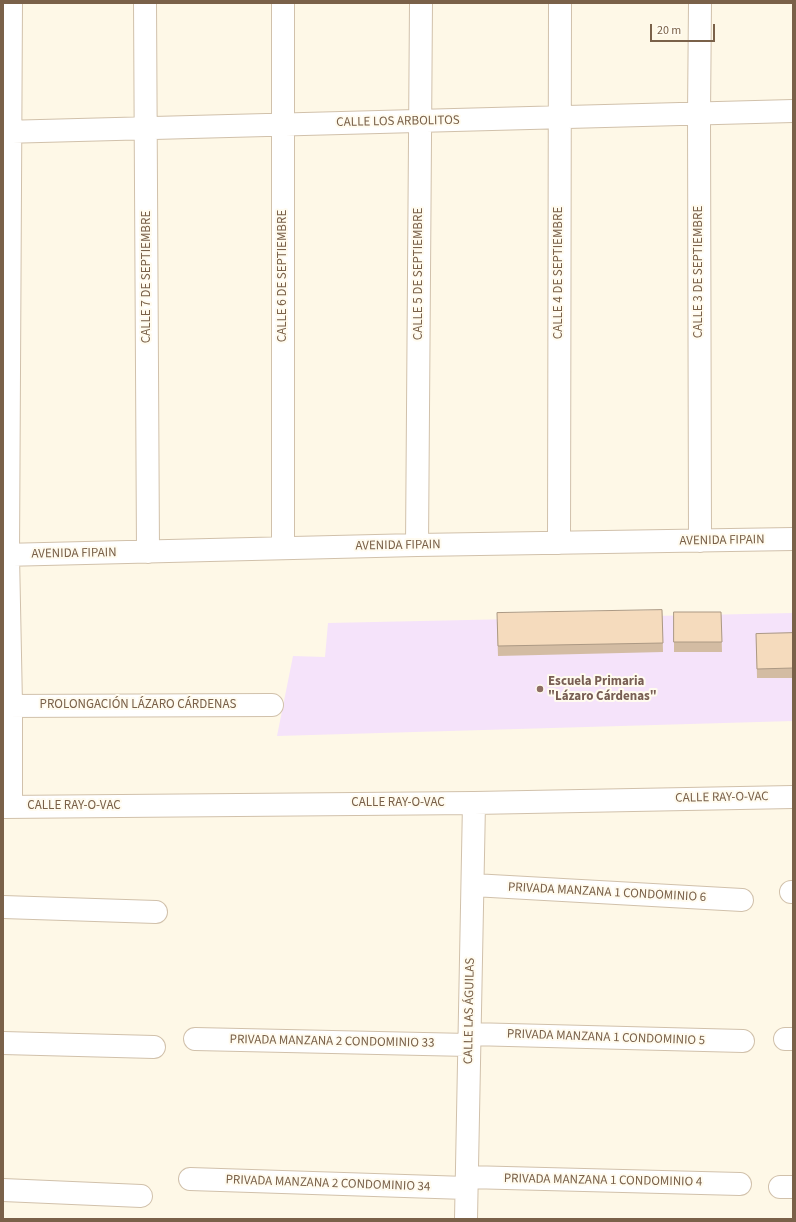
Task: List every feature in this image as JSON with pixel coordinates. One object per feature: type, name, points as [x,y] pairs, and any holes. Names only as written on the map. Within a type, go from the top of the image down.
[{"type":"street","points":[[7,807],[5,555],[7,132],[11,3]]},
{"type":"street","name":"CALLE 7 DE SEPTIEMBRE","points":[[145,3],[148,552]]},
{"type":"street","name":"CALLE 6 DE SEPTIEMBRE","points":[[283,3],[283,548]]},
{"type":"street","name":"CALLE 5 DE SEPTIEMBRE","points":[[417,545],[421,3]]},
{"type":"street","name":"CALLE 4 DE SEPTIEMBRE","points":[[559,543],[560,3]]},
{"type":"street","name":"CALLE 3 DE SEPTIEMBRE","points":[[700,3],[700,541]]},
{"type":"street","name":"CALLE LOS ARBOLITOS","points":[[7,132],[793,112]]},
{"type":"street","name":"AVENIDA FIPAIN","points":[[5,555],[417,545],[793,539]]},
{"type":"street","name":"PROLONGACIÓN LÁZARO CÁRDENAS","points":[[7,705],[272,705]]},
{"type":"street","name":"CALLE RAY-O-VAC","points":[[7,807],[793,797]]},
{"type":"street","name":"CALLE LAS ÁGUILAS","points":[[466,1219],[474,802]]},
{"type":"street","name":"PRIVADA MANZANA 1 CONDOMINIO 6","points":[[473,885],[742,900]]},
{"type":"street","points":[[3,907],[156,912]]},
{"type":"street","name":"PRIVADA MANZANA 2 CONDOMINIO 33","points":[[195,1039],[470,1040]]},
{"type":"street","name":"PRIVADA MANZANA 1 CONDOMINIO 5","points":[[470,1040],[743,1041]]},
{"type":"street","points":[[3,1043],[154,1047]]},
{"type":"street","name":"PRIVADA MANZANA 2 CONDOMINIO 34","points":[[190,1179],[467,1183]]},
{"type":"street","name":"PRIVADA MANZANA 1 CONDOMINIO 4","points":[[467,1183],[740,1184]]},
{"type":"street","points":[[3,1190],[141,1196]]},
{"type":"shaded area","name":"Escuela Primaria \"Lázaro Cárdenas\"","points":[[793,613],[793,721],[277,736],[293,656],[325,657],[328,623]]},
{"type":"building","points":[[662,610],[663,643],[498,646],[497,613]]},
{"type":"building","points":[[674,612],[721,612],[722,642],[674,642]]},
{"type":"building","points":[[793,633],[793,668],[757,669],[756,634]]},
{"type":"place","name":"Escuela Primaria \"Lázaro Cárdenas\"","points":[[540,689]]}]
